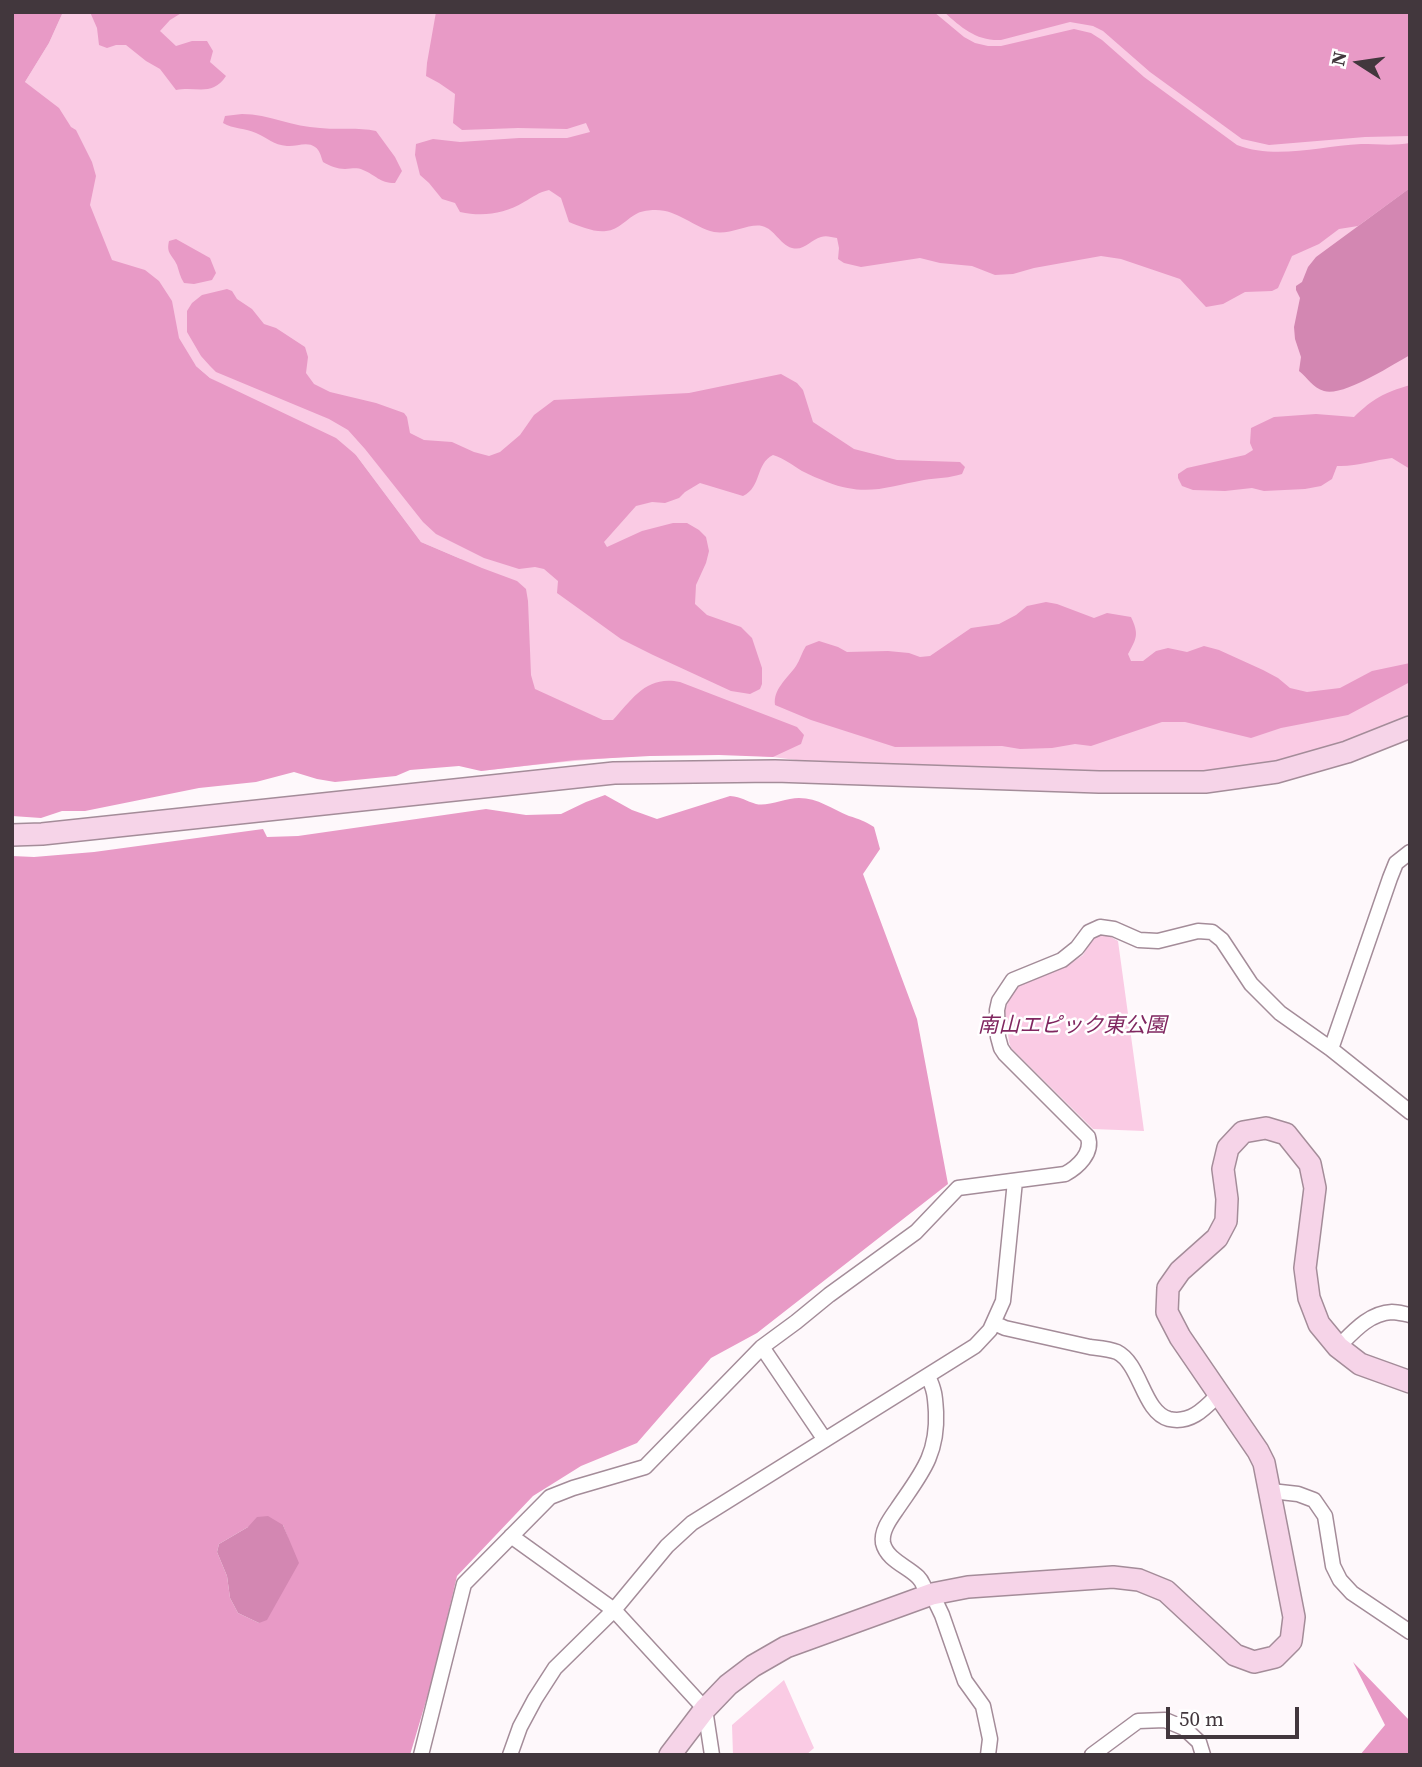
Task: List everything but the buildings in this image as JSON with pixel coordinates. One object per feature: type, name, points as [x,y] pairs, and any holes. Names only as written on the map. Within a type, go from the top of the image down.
[{"type":"street","points":[[12,835],[42,834],[614,772],[775,771],[1098,782],[1205,782],[1277,772],[1347,752],[1410,727]]},
{"type":"street","points":[[1331,1049],[1396,863],[1410,852]]},
{"type":"street","points":[[421,1755],[464,1584],[550,1497],[645,1467],[762,1347],[916,1232],[958,1188],[1065,1174],[1073,1170],[1088,1152],[1090,1142],[1083,1130],[1001,1048],[996,1026],[997,1010],[999,1001],[1013,980],[1062,960],[1077,948],[1089,932],[1100,927],[1114,929],[1139,940],[1158,941],[1198,930],[1212,932],[1222,940],[1251,984],[1280,1013],[1331,1049],[1410,1112]]},
{"type":"street","points":[[670,1755],[705,1709],[728,1685],[753,1666],[786,1647],[929,1595],[968,1587],[1113,1577],[1139,1580],[1167,1591],[1235,1655],[1254,1662],[1275,1657],[1291,1641],[1294,1617],[1264,1463],[1180,1338],[1167,1312],[1168,1289],[1180,1271],[1217,1238],[1226,1221],[1227,1199],[1223,1169],[1228,1148],[1243,1132],[1266,1128],[1286,1133],[1310,1164],[1315,1188],[1305,1268],[1309,1298],[1319,1324],[1338,1346],[1360,1364],[1410,1382]]},
{"type":"street","points":[[510,1755],[520,1727],[555,1668],[614,1611],[667,1546],[692,1523],[975,1346],[990,1331],[1003,1301],[1015,1181]]},
{"type":"street","points":[[1338,1346],[1373,1317],[1393,1312],[1410,1315]]},
{"type":"street","points":[[994,1323],[1005,1328],[1116,1352],[1133,1370],[1154,1409],[1164,1417],[1177,1421],[1189,1419],[1205,1409],[1219,1394]]},
{"type":"street","points":[[762,1347],[825,1440]]},
{"type":"street","points":[[928,1376],[935,1391],[937,1430],[934,1445],[922,1471],[889,1521],[883,1534],[883,1544],[888,1553],[918,1576],[942,1615],[965,1681],[983,1706],[989,1740],[988,1755]]},
{"type":"street","points":[[1271,1491],[1298,1494],[1314,1500],[1325,1516],[1333,1566],[1340,1580],[1352,1594],[1410,1632]]},
{"type":"street","points":[[511,1536],[614,1611],[705,1709],[712,1755]]},
{"type":"street","points":[[1092,1755],[1138,1721],[1164,1720],[1184,1728],[1199,1742],[1203,1755]]},
{"type":"green space","points":[[63,12],[1410,12],[1410,717],[1336,748],[1278,764],[1216,775],[826,764],[773,757],[700,754],[590,760],[481,771],[461,559],[421,542],[356,455],[210,378],[196,366],[128,330],[25,82],[49,43]]},
{"type":"green space","name":"南山エピック東公園","points":[[1104,933],[1118,941],[1144,1131],[1093,1129],[1011,1048],[1009,1042],[1005,1011],[1018,985],[1067,966],[1083,955],[1093,936]]},
{"type":"green space","points":[[784,1680],[814,1748],[806,1755],[733,1755],[732,1725]]},
{"type":"shaded area","points":[[12,12],[63,12],[49,43],[25,82],[59,108],[71,127],[76,130],[92,162],[96,176],[90,205],[112,260],[145,270],[159,281],[172,301],[179,338],[196,366],[210,378],[336,438],[356,455],[421,542],[517,581],[526,589],[531,675],[535,689],[603,720],[613,720],[634,696],[650,685],[668,681],[680,682],[797,727],[804,735],[801,744],[773,757],[650,756],[575,760],[481,771],[459,766],[410,770],[396,776],[335,782],[294,772],[256,782],[199,788],[85,811],[62,811],[41,818],[12,816]]},
{"type":"shaded area","points":[[90,12],[183,12],[170,20],[160,31],[176,46],[192,41],[207,41],[213,51],[210,62],[226,76],[210,89],[176,90],[160,69],[126,45],[107,48],[99,45],[97,28]]},
{"type":"shaded area","points":[[436,12],[934,12],[964,37],[988,46],[1001,46],[1074,29],[1091,33],[1102,40],[1144,77],[1237,145],[1283,152],[1361,144],[1410,143],[1410,188],[1358,226],[1339,229],[1319,244],[1292,256],[1278,288],[1272,291],[1245,292],[1223,304],[1206,307],[1180,279],[1121,259],[1101,256],[1013,274],[995,275],[972,266],[920,258],[861,267],[838,259],[837,238],[823,236],[797,249],[784,243],[762,226],[714,232],[662,210],[640,212],[611,230],[593,230],[569,222],[561,198],[549,190],[501,212],[460,212],[455,203],[442,199],[420,175],[415,155],[416,144],[433,139],[460,142],[567,138],[590,132],[586,123],[567,129],[462,130],[453,123],[455,94],[426,76]]},
{"type":"shaded area","points":[[944,12],[1410,12],[1410,136],[1269,145],[1242,139],[1150,72],[1103,31],[1093,26],[1070,22],[992,40],[970,32]]},
{"type":"shaded area","points":[[242,114],[310,127],[376,131],[402,171],[395,183],[385,182],[361,169],[342,169],[328,165],[312,145],[282,145],[252,131],[223,123],[225,116]]},
{"type":"shaded area","points":[[1410,188],[1410,355],[1355,385],[1332,392],[1320,390],[1299,371],[1301,357],[1294,327],[1300,298],[1296,286],[1302,282],[1316,257]]},
{"type":"shaded area","points":[[176,239],[210,258],[216,273],[212,280],[184,283],[168,249],[169,241]]},
{"type":"shaded area","points":[[227,289],[252,309],[264,324],[276,328],[305,347],[308,357],[306,373],[314,384],[330,392],[404,413],[410,433],[424,440],[452,442],[489,456],[500,452],[520,435],[534,415],[554,400],[689,393],[781,374],[797,383],[803,390],[813,422],[854,449],[897,460],[960,462],[965,467],[962,474],[865,490],[827,482],[773,455],[763,464],[753,487],[743,496],[700,483],[679,498],[665,503],[652,502],[636,506],[604,542],[607,547],[642,531],[673,523],[687,523],[706,537],[709,551],[696,585],[695,604],[707,615],[741,627],[752,638],[762,668],[760,689],[750,694],[731,691],[621,639],[557,593],[558,581],[544,569],[519,569],[484,558],[436,534],[423,522],[348,430],[329,419],[216,372],[201,356],[187,332],[187,311],[202,295]]},
{"type":"shaded area","points":[[1410,385],[1410,469],[1392,458],[1337,466],[1332,479],[1321,486],[1264,491],[1252,488],[1193,490],[1182,486],[1178,478],[1178,474],[1187,468],[1245,455],[1253,450],[1250,443],[1251,428],[1274,417],[1316,414],[1354,417],[1379,397]]},
{"type":"shaded area","points":[[1046,602],[1094,618],[1107,613],[1131,617],[1136,632],[1128,654],[1131,661],[1143,661],[1156,651],[1168,648],[1187,652],[1204,646],[1263,670],[1290,688],[1307,692],[1340,688],[1372,671],[1410,663],[1410,682],[1348,715],[1281,728],[1251,738],[1185,722],[1162,722],[1091,746],[1075,744],[1052,748],[895,747],[811,720],[775,705],[778,689],[796,666],[806,646],[819,641],[847,652],[888,651],[920,657],[930,656],[971,628],[999,624],[1027,606]]},
{"type":"shaded area","points":[[605,795],[632,810],[657,819],[730,796],[760,805],[806,798],[874,827],[880,849],[863,874],[917,1019],[948,1184],[757,1333],[711,1358],[637,1443],[581,1466],[533,1496],[457,1576],[434,1674],[410,1755],[12,1755],[12,856],[94,852],[263,829],[267,837],[298,836],[486,809],[526,815],[561,814]],"holes":[[[283,1525],[288,1538],[259,1623],[238,1613],[230,1598],[227,1576],[217,1552],[219,1544],[248,1527]]]},
{"type":"shaded area","points":[[268,1516],[283,1525],[299,1563],[267,1620],[259,1623],[238,1613],[230,1598],[227,1576],[217,1552],[219,1544],[248,1527],[257,1517]]},
{"type":"shaded area","points":[[1353,1662],[1410,1721],[1410,1755],[1360,1755],[1385,1725]]}]
